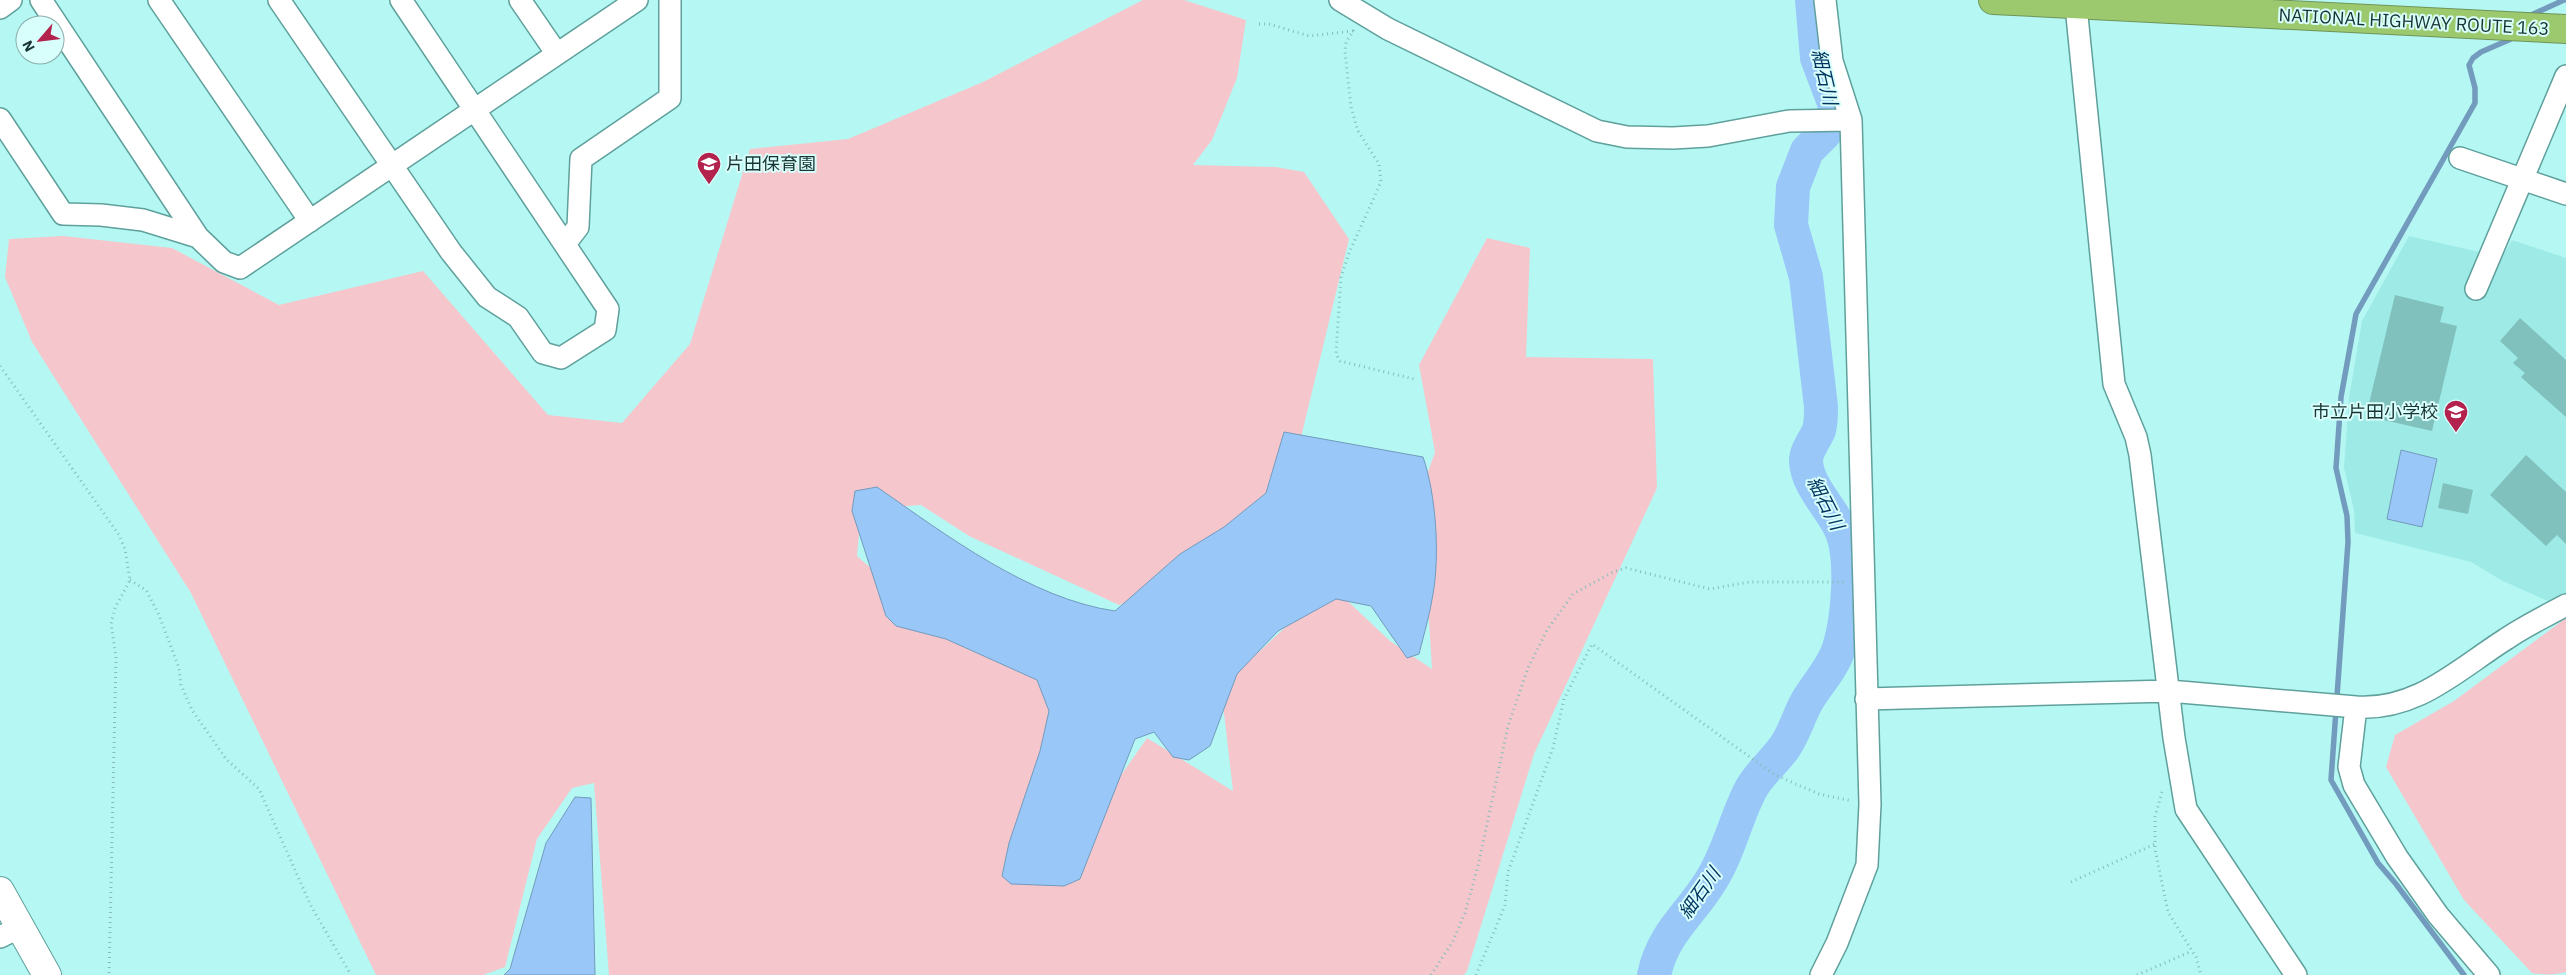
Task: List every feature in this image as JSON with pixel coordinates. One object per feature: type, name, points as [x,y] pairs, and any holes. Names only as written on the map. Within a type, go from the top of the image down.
[{"type":"highway","name":"NATIONAL HIGHWAY ROUTE 163","points":[[1993,0],[2076,6],[2566,30]]},
{"type":"main road","points":[[0,891],[10,932],[47,975]]},
{"type":"street","points":[[0,8],[12,0]]},
{"type":"street","points":[[41,0],[198,238],[224,262],[240,268],[637,0]]},
{"type":"street","points":[[159,0],[310,221]]},
{"type":"street","points":[[279,0],[451,252],[487,298],[518,317],[543,353],[561,358],[605,330],[608,309],[401,0]]},
{"type":"street","points":[[520,0],[557,54]]},
{"type":"street","points":[[565,244],[578,226],[582,159],[670,98],[670,0]]},
{"type":"street","points":[[1340,0],[1360,24],[1388,29],[1596,131],[1611,135],[1672,138],[1708,136],[1789,121],[1848,120]]},
{"type":"street","points":[[1821,975],[1837,943],[1867,865],[1870,804],[1848,120],[1832,61],[1825,0]]},
{"type":"street","points":[[2076,6],[2114,384],[2136,437],[2140,455],[2168,691],[2186,809],[2296,975]]},
{"type":"street","points":[[2476,289],[2566,76]]},
{"type":"street","points":[[3,126],[63,214],[128,217],[198,238]]},
{"type":"street","points":[[2460,158],[2566,194]]},
{"type":"street","points":[[1866,699],[2168,691],[2352,707],[2384,707],[2421,696],[2511,635],[2566,605]]},
{"type":"street","points":[[2352,707],[2349,767],[2354,785],[2397,857],[2438,915],[2489,975]]},
{"type":"path","points":[[1259,24],[1269,24],[1309,36],[1360,24]]},
{"type":"path","points":[[1360,24],[1346,42],[1345,52],[1351,107],[1358,130],[1379,164],[1381,172],[1377,193],[1360,227],[1341,277],[1336,354],[1340,361],[1414,379]]},
{"type":"path","points":[[0,366],[118,535],[125,549],[130,580],[115,608],[111,624],[116,657],[109,975]]},
{"type":"path","points":[[1431,975],[1453,941],[1465,913],[1517,696],[1547,630],[1573,594],[1613,572],[1626,568],[1710,589],[1749,582],[1863,581]]},
{"type":"path","points":[[130,580],[146,590],[159,615],[179,668],[181,685],[192,710],[226,759],[259,789],[311,906],[351,975]]},
{"type":"path","points":[[1476,975],[1505,905],[1508,872],[1553,748],[1564,699],[1592,644],[1775,775],[1819,794],[1870,804]]},
{"type":"path","points":[[2163,787],[2155,817],[2155,844],[2168,912],[2192,951],[2201,975]]},
{"type":"path","points":[[2071,882],[2155,844]]},
{"type":"path","points":[[2137,975],[2192,951]]},
{"type":"shaded area","points":[[1143,0],[1184,0],[1246,20],[1237,78],[1212,140],[1193,165],[1276,167],[1304,172],[1349,239],[1288,491],[1201,572],[1119,605],[969,536],[921,505],[891,507],[860,523],[857,556],[929,619],[1065,676],[1044,886],[1147,738],[1233,791],[1221,687],[1290,623],[1338,592],[1390,641],[1432,669],[1428,604],[1416,505],[1435,452],[1419,365],[1487,238],[1530,248],[1526,357],[1653,359],[1657,488],[1534,754],[1467,971],[1464,975],[609,975],[594,783],[572,788],[537,839],[505,967],[483,975],[376,975],[191,593],[32,342],[5,277],[9,239],[63,236],[172,248],[279,305],[423,271],[548,415],[622,423],[690,344],[750,149],[848,139],[983,82]]},
{"type":"shaded area","name":"市立片田小学校","points":[[2409,236],[2502,257],[2512,240],[2566,258],[2566,597],[2550,602],[2501,580],[2471,562],[2355,533],[2354,510],[2344,468],[2349,398],[2362,321]]},
{"type":"shaded area","points":[[1284,432],[1423,457],[1434,506],[1436,561],[1432,602],[1419,654],[1407,658],[1371,606],[1336,599],[1278,631],[1237,674],[1210,746],[1189,760],[1173,757],[1154,732],[1135,739],[1080,879],[1064,886],[1011,884],[1002,876],[1009,843],[1040,751],[1049,711],[1037,680],[946,639],[896,626],[886,616],[852,511],[855,491],[877,487],[960,544],[1021,579],[1083,604],[1115,611],[1180,554],[1224,527],[1266,493]]},
{"type":"shaded area","points":[[2401,450],[2437,459],[2422,527],[2387,519]]},
{"type":"shaded area","points":[[2566,618],[2566,972],[2540,974],[2532,973],[2464,900],[2386,767],[2395,735],[2454,701]]},
{"type":"shaded area","points":[[575,797],[591,798],[595,975],[504,975],[510,969],[546,843]]},
{"type":"building","points":[[2395,295],[2444,307],[2440,322],[2457,326],[2432,431],[2366,416]]},
{"type":"building","points":[[2520,318],[2566,360],[2566,417],[2521,377],[2525,373],[2513,363],[2518,358],[2500,341]]},
{"type":"building","points":[[2526,455],[2566,492],[2566,544],[2557,535],[2546,546],[2490,495]]},
{"type":"building","points":[[2443,483],[2473,490],[2468,514],[2438,508]]},
{"type":"waterway","name":"細石川","points":[[1654,975],[1658,960],[1670,936],[1717,871],[1751,789],[1787,743],[1806,703],[1833,662],[1839,648],[1845,622],[1848,574],[1842,532],[1815,489],[1807,471],[1806,457],[1819,430],[1821,407],[1806,277],[1791,225],[1793,187],[1807,151],[1825,133],[1836,108],[1817,58],[1812,0]]},
{"type":"waterway","points":[[2529,16],[2564,0]]},
{"type":"waterway","points":[[2464,975],[2378,863],[2331,780],[2348,542],[2347,516],[2336,468],[2341,397],[2356,314],[2475,103],[2475,88],[2469,65],[2473,58],[2481,52],[2511,39]]},
{"type":"place","name":"片田保育園","points":[[709,185]]},
{"type":"place","name":"市立片田小学校","points":[[2456,433]]}]
